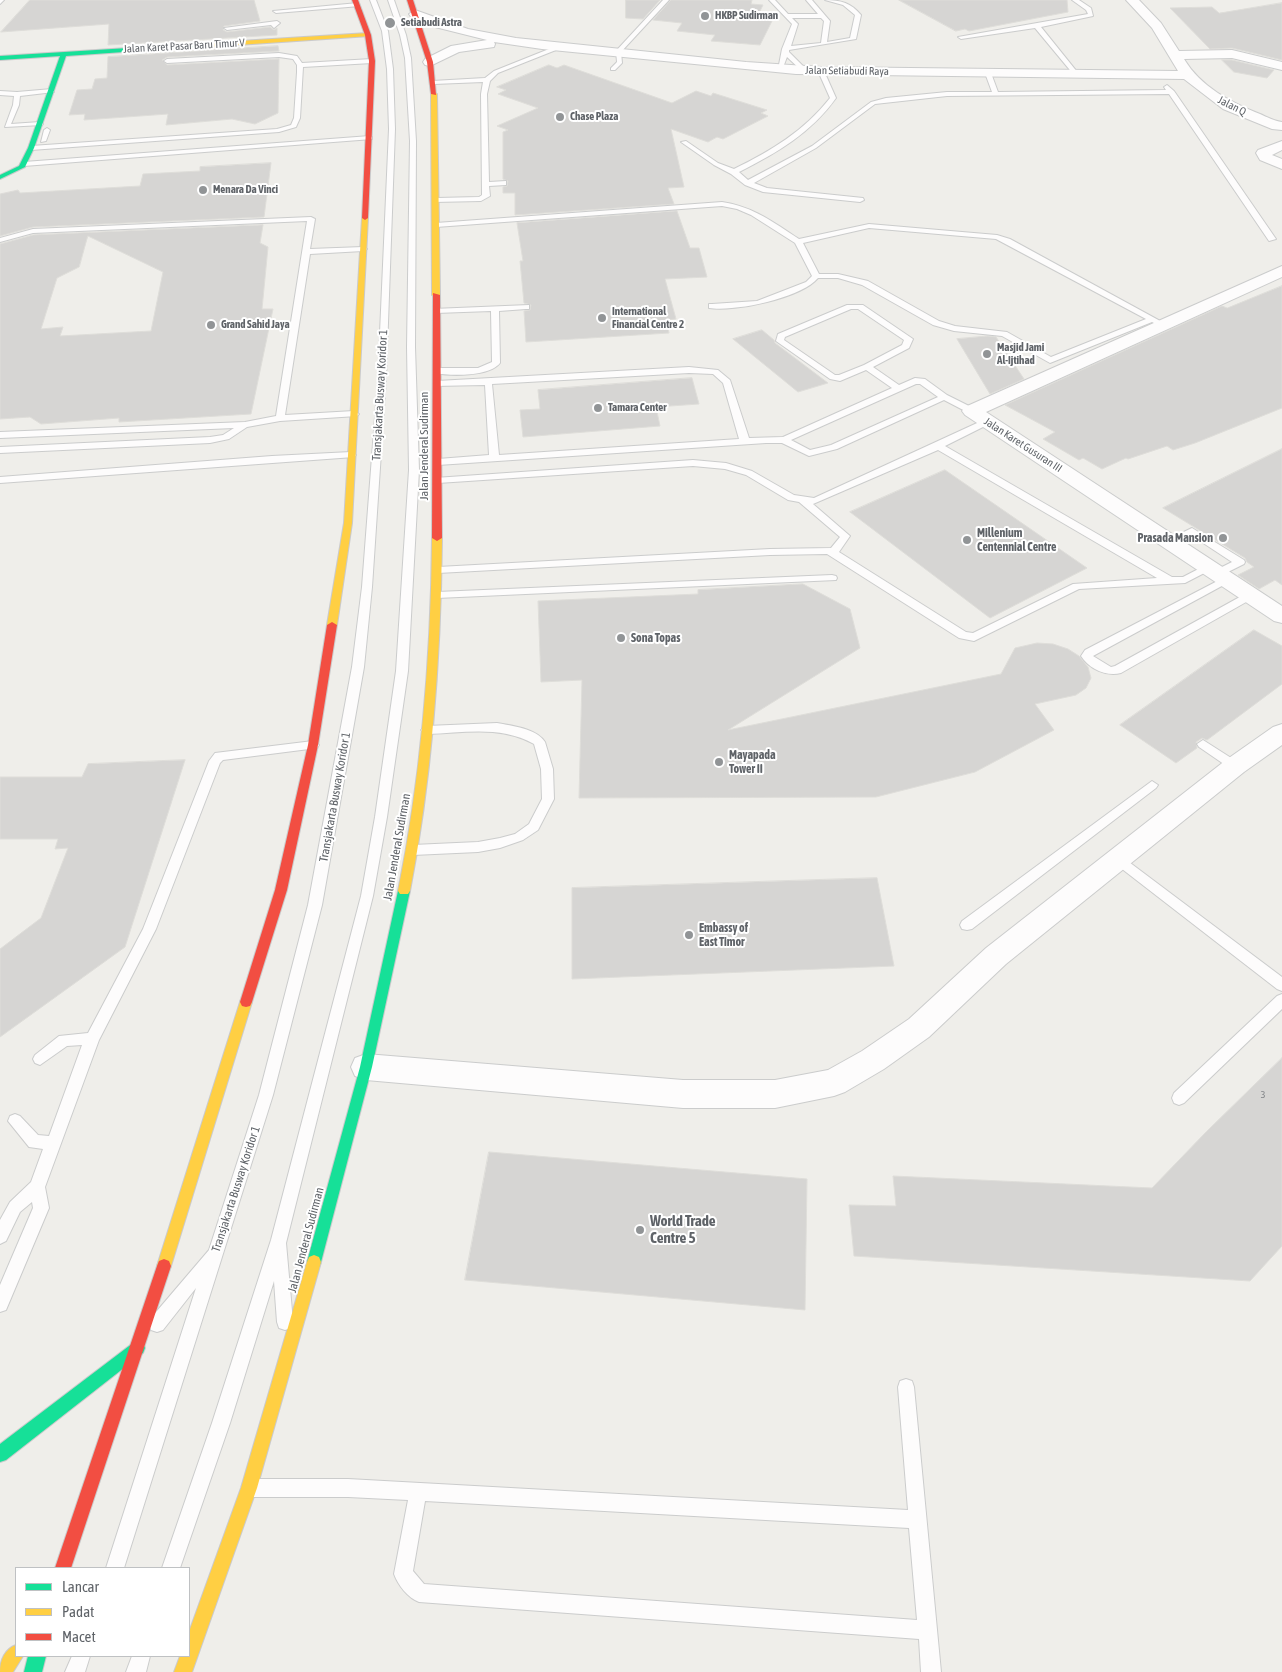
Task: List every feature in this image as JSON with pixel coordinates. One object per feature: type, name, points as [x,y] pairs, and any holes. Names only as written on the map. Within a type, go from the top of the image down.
[{"type":"main road","name":"Jalan Jenderal Sudirman","points":[[190,1655],[249,1488],[287,1358],[366,1067],[413,850],[426,730],[437,595],[438,462],[437,200],[434,82],[430,62],[410,0]]},
{"type":"main road","points":[[62,1567],[138,1348],[281,890],[313,745],[348,523],[370,138],[372,61],[368,35],[356,2]]},
{"type":"main road","name":"Jalan Karet Pasar Baru Timur V","points":[[0,58],[64,53],[273,30],[368,35]]},
{"type":"main road","points":[[0,177],[22,167],[38,144],[64,53]]},
{"type":"main road","points":[[0,1454],[138,1348]]},
{"type":"main road","points":[[3,1672],[15,1654]]},
{"type":"main road","points":[[33,1672],[37,1657]]},
{"type":"main road","name":"Jalan Jenderal Sudirman","points":[[184,1672],[189,1657]]},
{"type":"street","name":"Jalan Q","points":[[1132,0],[1157,26],[1187,75],[1207,92],[1228,106],[1277,126],[1282,126]]},
{"type":"street","name":"Jalan Setiabudi Raya","points":[[415,14],[453,30],[507,41],[780,69],[1187,75]]},
{"type":"street","name":"Jalan Setiabudi Raya","points":[[430,62],[456,48],[507,41]]},
{"type":"street","points":[[1175,55],[1232,54],[1282,66]]},
{"type":"street","points":[[1282,145],[1264,154],[1264,157],[1282,165]]},
{"type":"street","name":"Jalan Karet Gusuran III","points":[[1282,271],[1158,322],[980,416],[1282,616]]},
{"type":"street","points":[[366,1067],[683,1094],[775,1094],[834,1082],[872,1060],[919,1028],[996,956],[1235,766],[1282,733]]},
{"type":"lane","name":"Transjakarta Busway Koridor 1","points":[[115,1567],[266,1095],[315,905],[358,667],[367,587],[382,378],[392,129],[390,69],[385,31],[373,0]]},
{"type":"lane","points":[[171,1567],[221,1423],[279,1240],[367,896],[381,817],[402,671],[414,470],[411,347],[413,141],[408,58],[403,34],[391,0]]},
{"type":"lane","points":[[613,68],[620,62],[618,52],[666,0]]},
{"type":"lane","points":[[772,0],[795,24],[780,69]]},
{"type":"lane","points":[[809,0],[827,21],[824,44]]},
{"type":"lane","points":[[785,51],[840,43],[853,39],[858,15],[843,2],[828,0]]},
{"type":"lane","points":[[961,37],[1081,19],[1091,15],[1089,9],[1075,0]]},
{"type":"lane","points":[[227,28],[273,30],[276,8],[356,2]]},
{"type":"lane","points":[[789,16],[824,16]]},
{"type":"lane","points":[[1037,26],[1076,74]]},
{"type":"lane","points":[[437,200],[481,199],[486,196],[484,94],[487,80],[496,72],[560,47]]},
{"type":"lane","points":[[785,51],[804,70]]},
{"type":"lane","points":[[38,144],[287,129],[294,126],[297,118],[300,65],[295,57],[279,55],[167,60]]},
{"type":"lane","points":[[300,65],[372,61]]},
{"type":"lane","points":[[734,172],[791,141],[820,117],[833,98],[821,71]]},
{"type":"lane","points":[[988,73],[996,94]]},
{"type":"lane","points":[[434,82],[487,80]]},
{"type":"lane","points":[[1165,84],[1272,239]]},
{"type":"lane","points":[[0,93],[17,94],[52,91]]},
{"type":"lane","points":[[748,183],[814,147],[873,103],[886,100],[946,94],[1172,92]]},
{"type":"lane","points":[[17,94],[16,105],[7,126],[43,127]]},
{"type":"lane","points":[[24,164],[370,138]]},
{"type":"lane","points":[[684,142],[716,164],[734,172],[748,183],[766,190],[796,195],[860,200]]},
{"type":"lane","points":[[486,184],[503,184]]},
{"type":"lane","points":[[436,225],[722,204],[739,207],[754,213],[798,242],[816,276]]},
{"type":"lane","points":[[0,240],[34,231],[311,219],[280,418]]},
{"type":"lane","points":[[798,242],[869,226],[997,237],[1007,240],[1158,322]]},
{"type":"lane","points":[[306,252],[363,249]]},
{"type":"lane","points":[[712,306],[758,303],[809,284],[816,276],[838,276],[865,283],[936,323],[954,328],[1004,334],[1050,360],[1158,322]]},
{"type":"lane","points":[[436,311],[526,307]]},
{"type":"lane","points":[[850,307],[860,307],[910,339],[906,346],[867,367],[840,378],[833,377],[780,341],[781,336],[850,307]]},
{"type":"lane","points":[[437,371],[489,369],[494,367],[496,363],[495,308]]},
{"type":"lane","points":[[867,367],[898,388]]},
{"type":"lane","points":[[437,384],[688,370],[715,372],[727,382],[745,442]]},
{"type":"lane","points":[[484,381],[489,384],[490,394],[494,456],[491,459]]},
{"type":"lane","points":[[438,462],[784,440],[915,381],[922,381],[944,397],[980,416],[938,446],[815,501],[791,498],[749,473],[726,466],[694,463],[438,480]]},
{"type":"lane","points":[[784,440],[809,453],[834,447],[944,397]]},
{"type":"lane","points":[[0,435],[245,426],[280,418],[354,414]]},
{"type":"lane","points":[[0,450],[210,440],[226,437],[245,426]]},
{"type":"lane","points":[[938,446],[1170,581]]},
{"type":"lane","points":[[0,480],[272,458],[351,455]]},
{"type":"lane","points":[[803,500],[845,536],[833,553]]},
{"type":"lane","points":[[1170,541],[1192,531],[1240,562],[1218,573],[1087,656],[1109,671],[1117,670],[1251,595]]},
{"type":"lane","points":[[438,570],[770,552],[829,551],[963,635],[974,637],[1077,586],[1185,580],[1218,573]]},
{"type":"lane","points":[[437,595],[832,578]]},
{"type":"lane","points":[[413,850],[478,847],[520,837],[534,827],[548,799],[547,769],[539,742],[523,732],[497,727],[426,730]]},
{"type":"lane","points":[[1202,744],[1235,766]]},
{"type":"lane","points":[[0,1236],[15,1208],[37,1187],[92,1039],[149,929],[215,760],[219,756],[313,745]]},
{"type":"lane","points":[[966,925],[1152,785]]},
{"type":"lane","points":[[1116,859],[1282,985]]},
{"type":"lane","points":[[1179,1098],[1282,1000]]},
{"type":"lane","points":[[40,1059],[64,1040],[92,1039]]},
{"type":"lane","points":[[15,1121],[34,1142],[54,1143]]},
{"type":"lane","points":[[0,1304],[41,1208],[37,1187]]},
{"type":"lane","points":[[279,1240],[287,1358]]},
{"type":"lane","points":[[138,1348],[217,1251]]},
{"type":"lane","points":[[906,1387],[916,1519],[931,1672]]},
{"type":"lane","points":[[249,1488],[348,1488],[916,1519]]},
{"type":"lane","points":[[418,1492],[403,1574],[419,1593],[927,1630]]},
{"type":"lane","points":[[75,1672],[81,1657]]},
{"type":"lane","points":[[136,1672],[141,1657]]},
{"type":"building","points":[[30,0],[254,0],[260,21],[224,26],[223,30],[227,32],[270,27],[274,30],[277,28],[277,35],[108,45],[109,24],[1,32]]},
{"type":"building","points":[[626,0],[660,0],[643,19],[626,18]]},
{"type":"building","points":[[671,0],[752,0],[751,4],[763,5],[756,19],[772,21],[760,45],[711,41],[715,35],[677,31],[682,23],[653,20]]},
{"type":"building","points":[[899,0],[1067,0],[1068,12],[969,31],[965,29],[956,31]]},
{"type":"building","points":[[1282,3],[1282,60],[1232,48],[1210,49],[1170,8],[1212,7],[1219,13]]},
{"type":"building","points":[[278,46],[279,51],[167,57],[162,60],[167,65],[279,59],[278,113],[255,124],[232,119],[166,125],[168,114],[84,120],[85,114],[69,115],[77,90],[92,89],[95,79],[107,78],[108,57]]},
{"type":"building","points":[[1222,60],[1232,60],[1274,70],[1267,78],[1234,72]]},
{"type":"building","points":[[549,65],[557,68],[564,65],[672,103],[696,91],[711,96],[713,93],[767,110],[761,113],[768,116],[723,139],[717,137],[708,142],[671,129],[684,187],[668,188],[674,204],[515,215],[515,193],[503,193],[503,187],[507,186],[508,181],[503,179],[503,132],[508,130],[497,126],[538,108],[498,94],[506,90],[497,87]]},
{"type":"building","points":[[271,163],[264,217],[33,227],[0,236],[0,194],[18,190],[20,193],[140,186],[143,174],[200,171],[200,167]]},
{"type":"building","points":[[677,211],[690,248],[699,248],[707,277],[665,279],[676,319],[666,320],[669,333],[526,342],[524,311],[530,310],[531,305],[524,303],[520,261],[523,261],[517,223]]},
{"type":"building","name":"Grand Sahid Jaya","points":[[263,225],[260,243],[268,247],[262,309],[273,309],[251,414],[119,422],[119,418],[41,424],[30,417],[0,419],[0,244],[33,235]],"holes":[[[88,236],[163,272],[151,331],[60,336],[63,327],[41,329],[57,278],[79,267]]]},
{"type":"building","points":[[1282,286],[1282,408],[1195,443],[1173,450],[1167,446],[1128,459],[1126,458],[1102,469],[1083,458],[1079,460],[1043,439],[1055,432],[1005,405],[1222,306],[1227,308]]},
{"type":"building","points":[[762,330],[775,343],[828,383],[798,392],[733,339]]},
{"type":"building","name":"Masjid Jami Al-Ijtihad","points":[[996,337],[1024,379],[990,394],[957,339]]},
{"type":"building","name":"Tamara Center","points":[[692,378],[699,404],[656,407],[660,426],[523,437],[520,410],[540,409],[538,390]]},
{"type":"building","points":[[1282,449],[1282,585],[1275,580],[1259,589],[1238,575],[1254,567],[1245,558],[1163,508]]},
{"type":"building","name":"Millenium Centennial Centre","points":[[945,470],[1087,568],[990,618],[850,512]]},
{"type":"building","points":[[803,584],[850,609],[860,648],[728,730],[1001,674],[1015,648],[1037,643],[1053,644],[1068,649],[1079,656],[1088,667],[1091,678],[1086,688],[1076,695],[1035,704],[1054,730],[975,772],[876,797],[579,798],[582,680],[541,682],[538,601],[698,594],[698,590]]},
{"type":"building","points":[[1254,630],[1282,646],[1282,684],[1207,740],[1202,738],[1196,742],[1197,748],[1176,763],[1120,725]]},
{"type":"building","points":[[185,760],[125,947],[0,1037],[0,949],[41,918],[68,848],[55,849],[58,839],[0,839],[0,777],[82,777],[88,764]]},
{"type":"building","points":[[877,878],[894,966],[572,979],[572,888]]},
{"type":"building","points":[[1282,1058],[1282,1246],[1250,1281],[854,1256],[849,1205],[896,1206],[893,1176],[1152,1188]]},
{"type":"building","name":"World Trade Centre 5","points":[[489,1152],[807,1179],[805,1310],[465,1280]]},
{"type":"traffic: fast","points":[[0,58],[208,45]]},
{"type":"traffic: fast","points":[[0,177],[22,167],[31,148],[64,53]]},
{"type":"traffic: fast","points":[[314,1262],[366,1067],[404,891]]},
{"type":"traffic: fast","points":[[0,1454],[138,1348]]},
{"type":"traffic: fast","points":[[33,1672],[37,1657]]},
{"type":"traffic: slow","points":[[208,45],[368,35]]},
{"type":"traffic: slow","points":[[434,94],[436,295]]},
{"type":"traffic: slow","points":[[332,625],[348,523],[365,218]]},
{"type":"traffic: slow","points":[[404,891],[417,818],[425,744],[434,616],[437,538]]},
{"type":"traffic: slow","points":[[164,1266],[246,1002]]},
{"type":"traffic: slow","points":[[190,1652],[249,1488],[314,1262]]},
{"type":"traffic: slow","points":[[3,1672],[15,1654]]},
{"type":"traffic: slow","points":[[183,1672],[188,1657]]},
{"type":"traffic: jam","points":[[355,0],[368,35],[372,61],[365,218]]},
{"type":"traffic: jam","points":[[410,0],[430,62],[434,94]]},
{"type":"traffic: jam","points":[[436,295],[437,538]]},
{"type":"traffic: jam","points":[[246,1002],[281,890],[313,745],[332,625]]},
{"type":"traffic: jam","points":[[63,1567],[164,1266]]},
{"type":"place","name":"HKBP Sudirman","points":[[705,16]]},
{"type":"place","name":"Setiabudi Astra","points":[[390,23]]},
{"type":"place","name":"Chase Plaza","points":[[560,117]]},
{"type":"place","name":"Menara Da Vinci","points":[[203,190]]},
{"type":"place","name":"International Financial Centre 2","points":[[602,318]]},
{"type":"place","name":"Grand Sahid Jaya","points":[[211,325]]},
{"type":"place","name":"Masjid Jami Al-Ijtihad","points":[[987,354]]},
{"type":"place","name":"Tamara Center","points":[[598,408]]},
{"type":"place","name":"Prasada Mansion","points":[[1223,538]]},
{"type":"place","name":"Millenium Centennial Centre","points":[[967,540]]},
{"type":"place","name":"Sona Topas","points":[[621,638]]},
{"type":"place","name":"Mayapada Tower II","points":[[719,762]]},
{"type":"place","name":"Embassy of East Timor","points":[[689,935]]},
{"type":"place","name":"World Trade Centre 5","points":[[640,1230]]}]
